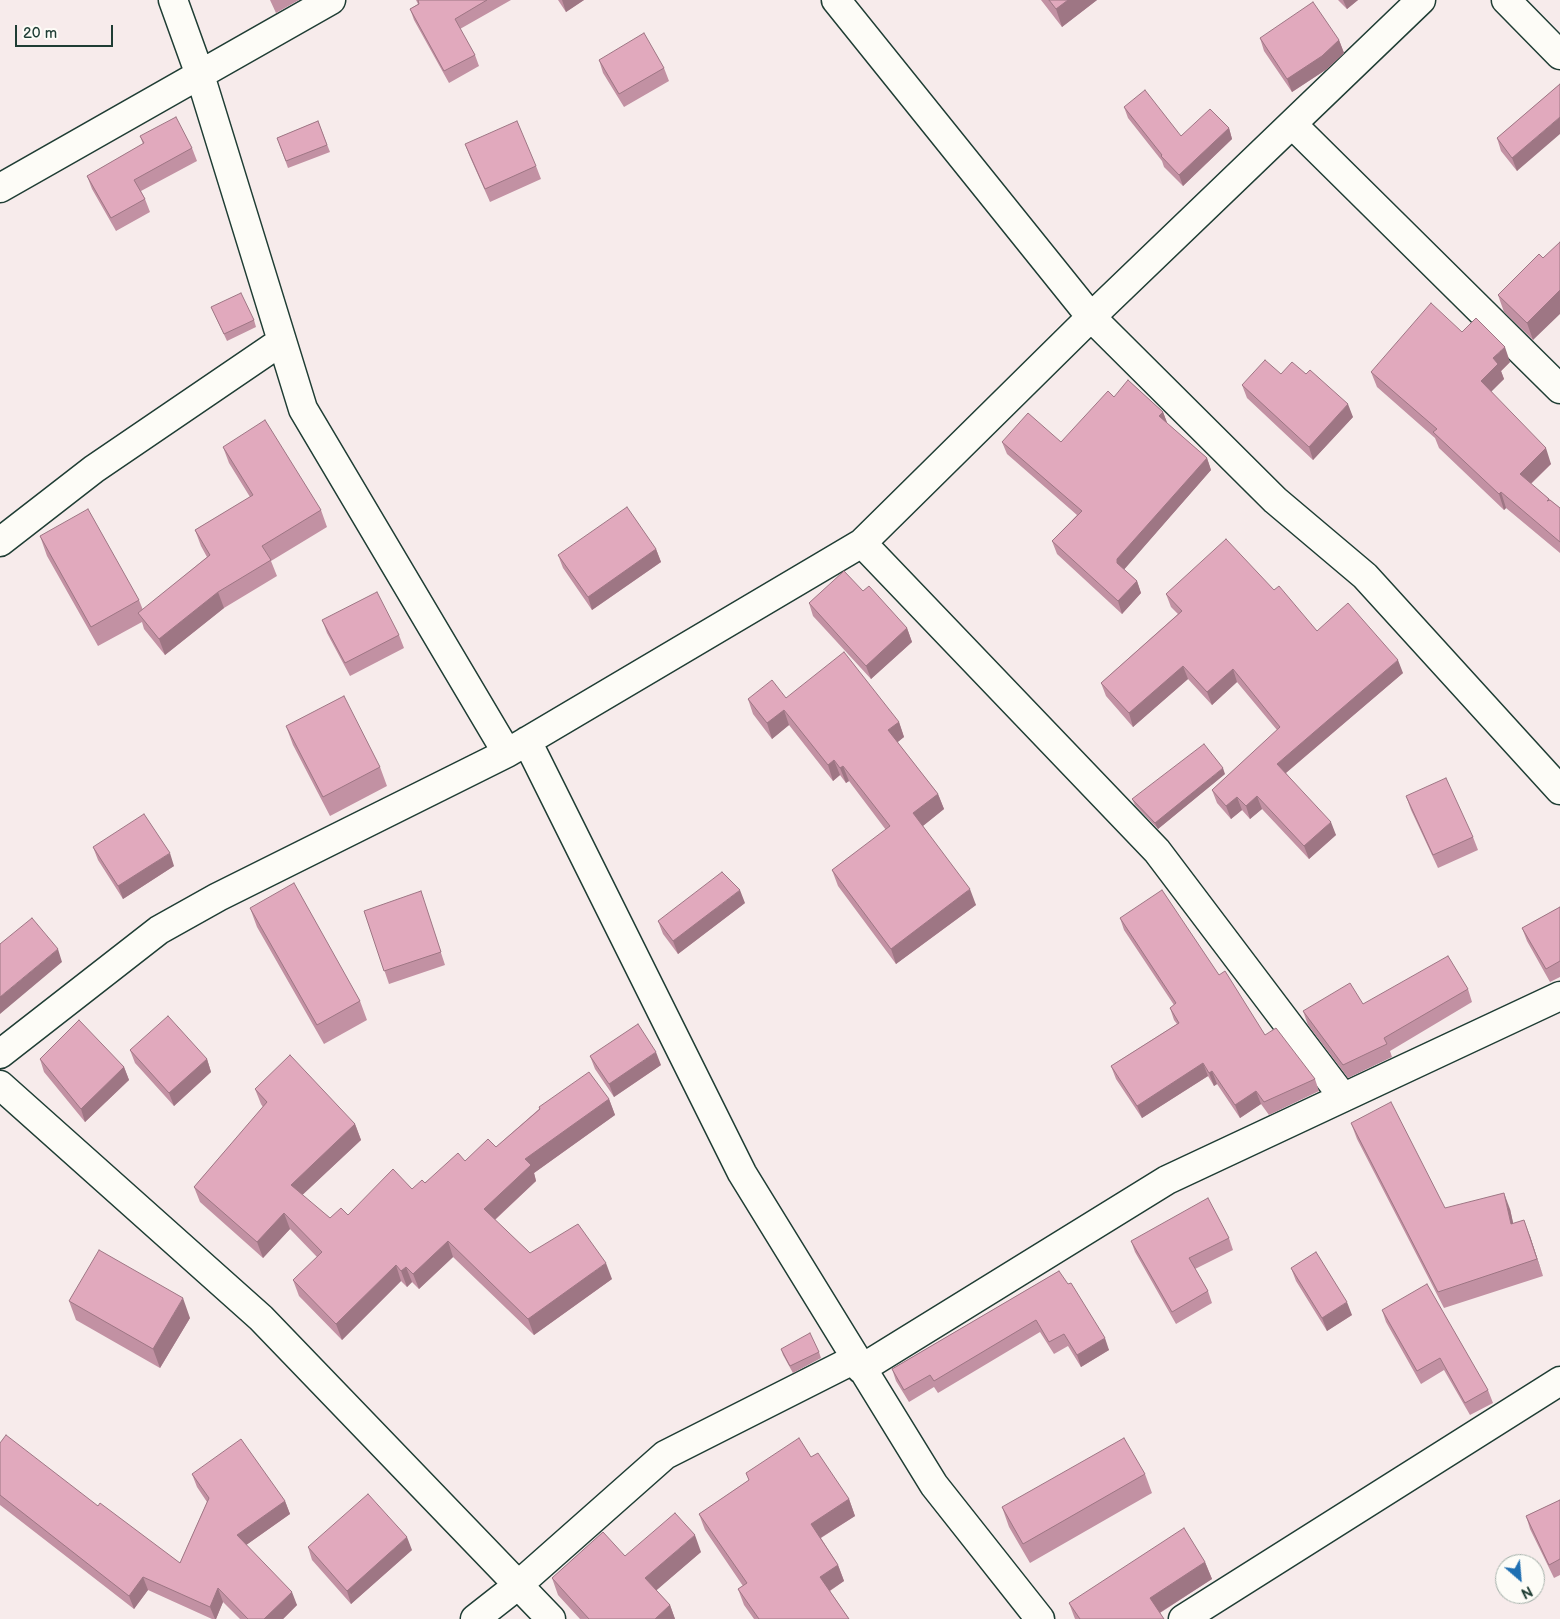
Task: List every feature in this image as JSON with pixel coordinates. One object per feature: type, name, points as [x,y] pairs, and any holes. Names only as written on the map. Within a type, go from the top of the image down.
[{"type":"street","points":[[173,0],[200,76],[303,409],[517,747],[742,1172],[858,1364],[934,1485],[1040,1619]]},
{"type":"street","points":[[0,188],[331,0]]},
{"type":"street","points":[[836,0],[1091,317],[1275,500],[1365,576],[1560,790]]},
{"type":"street","points":[[0,1054],[159,930],[218,897],[517,747],[862,543],[1091,317],[1421,0]]},
{"type":"street","points":[[1506,0],[1560,55]]},
{"type":"street","points":[[1292,124],[1560,389]]},
{"type":"street","points":[[0,542],[94,469],[282,341]]},
{"type":"street","points":[[862,543],[1157,851],[1343,1097]]},
{"type":"street","points":[[475,1619],[518,1586],[665,1455],[858,1364],[1167,1180],[1560,996]]},
{"type":"street","points":[[0,1086],[261,1318],[551,1619]]},
{"type":"street","points":[[1183,1619],[1560,1381]]},
{"type":"building","points":[[418,0],[487,0],[455,19],[475,55],[444,71],[410,9],[419,4]]},
{"type":"building","points":[[1049,0],[1068,0],[1056,9]]},
{"type":"building","points":[[1313,2],[1339,40],[1322,56],[1287,79],[1260,38]]},
{"type":"building","points":[[644,33],[664,68],[619,94],[599,60]]},
{"type":"building","points":[[1560,84],[1560,117],[1512,158],[1497,138]]},
{"type":"building","points":[[1145,90],[1181,136],[1210,109],[1229,128],[1179,175],[1161,156],[1124,107]]},
{"type":"building","points":[[176,117],[192,148],[134,180],[145,199],[111,218],[87,176],[144,143],[140,136]]},
{"type":"building","points":[[318,121],[327,145],[286,161],[277,138]]},
{"type":"building","points":[[517,121],[536,166],[485,189],[465,144]]},
{"type":"building","points":[[1560,242],[1560,290],[1527,323],[1498,295],[1539,254],[1543,258]]},
{"type":"building","points":[[241,293],[254,320],[224,334],[211,307]]},
{"type":"building","points":[[1431,303],[1462,332],[1476,318],[1505,347],[1493,358],[1498,364],[1481,381],[1546,448],[1520,474],[1549,499],[1547,501],[1550,500],[1560,508],[1560,542],[1501,492],[1499,494],[1433,432],[1437,429],[1371,372]]},
{"type":"building","points":[[1265,360],[1281,374],[1292,362],[1306,374],[1310,370],[1348,404],[1309,447],[1242,385]]},
{"type":"building","points":[[1128,380],[1163,412],[1159,416],[1207,458],[1117,559],[1117,563],[1137,581],[1118,601],[1052,541],[1082,511],[1002,442],[1028,413],[1061,442],[1108,391],[1114,397]]},
{"type":"building","points":[[265,420],[321,510],[262,546],[271,560],[218,592],[159,639],[138,613],[210,555],[195,530],[253,495],[223,447]]},
{"type":"building","points":[[627,507],[656,549],[588,597],[558,555]]},
{"type":"building","points":[[88,509],[139,600],[91,627],[40,536]]},
{"type":"building","points":[[1226,539],[1274,590],[1279,586],[1317,631],[1348,603],[1398,660],[1277,764],[1331,822],[1304,846],[1257,796],[1246,806],[1237,797],[1226,806],[1212,790],[1280,727],[1233,669],[1207,692],[1183,666],[1129,713],[1101,683],[1182,611],[1166,594]]},
{"type":"building","points":[[844,571],[863,591],[869,586],[907,628],[866,666],[809,603]]},
{"type":"building","points":[[377,592],[399,635],[345,663],[322,620]]},
{"type":"building","points":[[844,652],[899,722],[888,730],[938,794],[913,813],[970,889],[891,949],[832,870],[890,826],[843,766],[840,768],[834,760],[828,765],[784,710],[767,723],[748,699],[772,680],[786,698]]},
{"type":"building","points":[[344,696],[380,767],[323,797],[286,726]]},
{"type":"building","points":[[1204,744],[1223,768],[1155,823],[1132,799]]},
{"type":"building","points":[[1446,778],[1473,837],[1433,855],[1406,796]]},
{"type":"building","points":[[144,814],[170,853],[118,886],[93,847]]},
{"type":"building","points":[[722,872],[740,890],[673,941],[658,921]]},
{"type":"building","points":[[294,883],[360,1001],[317,1025],[250,908]]},
{"type":"building","points":[[1162,890],[1219,975],[1225,971],[1265,1035],[1276,1028],[1315,1079],[1264,1102],[1256,1091],[1235,1105],[1212,1071],[1209,1073],[1203,1063],[1137,1106],[1111,1066],[1179,1023],[1170,1008],[1176,1003],[1120,918]]},
{"type":"building","points":[[421,891],[441,952],[384,971],[364,911]]},
{"type":"building","points":[[1560,907],[1560,961],[1546,969],[1522,928]]},
{"type":"building","points":[[32,918],[58,949],[0,997],[0,944]]},
{"type":"building","points":[[1448,956],[1468,989],[1384,1038],[1387,1044],[1343,1065],[1303,1011],[1350,983],[1363,1004]]},
{"type":"building","points":[[168,1016],[207,1059],[169,1093],[130,1050]]},
{"type":"building","points":[[79,1020],[124,1067],[81,1109],[40,1059]]},
{"type":"building","points":[[638,1024],[656,1052],[609,1084],[590,1056]]},
{"type":"building","points":[[290,1055],[355,1124],[291,1185],[330,1218],[341,1208],[348,1215],[393,1169],[412,1189],[422,1180],[425,1183],[458,1153],[465,1161],[488,1139],[496,1147],[540,1109],[539,1107],[589,1072],[609,1099],[525,1159],[531,1165],[484,1209],[530,1253],[578,1224],[606,1263],[528,1319],[448,1241],[413,1274],[406,1267],[401,1271],[396,1265],[336,1324],[293,1280],[322,1252],[284,1213],[257,1242],[194,1187],[267,1102],[255,1089]]},
{"type":"building","points":[[1391,1102],[1445,1208],[1504,1193],[1511,1224],[1524,1220],[1537,1259],[1438,1292],[1351,1123]]},
{"type":"building","points":[[1208,1198],[1229,1238],[1189,1258],[1208,1291],[1172,1312],[1131,1241]]},
{"type":"building","points":[[99,1250],[183,1298],[153,1349],[69,1301]]},
{"type":"building","points":[[1316,1252],[1347,1302],[1322,1318],[1291,1268]]},
{"type":"building","points":[[1059,1271],[1068,1284],[1071,1283],[1105,1338],[1077,1355],[1064,1334],[1049,1342],[1036,1320],[934,1381],[930,1375],[904,1390],[892,1369]]},
{"type":"building","points":[[1427,1284],[1488,1390],[1465,1403],[1440,1358],[1417,1371],[1382,1310]]},
{"type":"building","points":[[810,1333],[819,1352],[790,1366],[781,1349]]},
{"type":"building","points":[[6,1435],[98,1506],[100,1503],[180,1563],[209,1498],[192,1474],[241,1439],[285,1501],[237,1535],[292,1592],[264,1619],[248,1619],[218,1588],[210,1607],[143,1577],[129,1596],[0,1495],[0,1443]]},
{"type":"building","points":[[799,1438],[811,1457],[818,1453],[849,1499],[811,1524],[838,1565],[820,1577],[849,1619],[759,1619],[738,1589],[747,1583],[699,1514],[749,1480],[746,1473]]},
{"type":"building","points":[[1124,1438],[1145,1474],[1023,1544],[1002,1507]]},
{"type":"building","points":[[368,1494],[407,1537],[347,1591],[308,1547]]},
{"type":"building","points":[[1560,1500],[1560,1559],[1549,1565],[1526,1516]]},
{"type":"building","points":[[675,1513],[695,1535],[645,1578],[670,1605],[655,1619],[589,1619],[552,1578],[603,1532],[625,1556]]},
{"type":"building","points":[[1184,1528],[1205,1562],[1150,1598],[1164,1619],[1080,1619],[1069,1603]]}]
